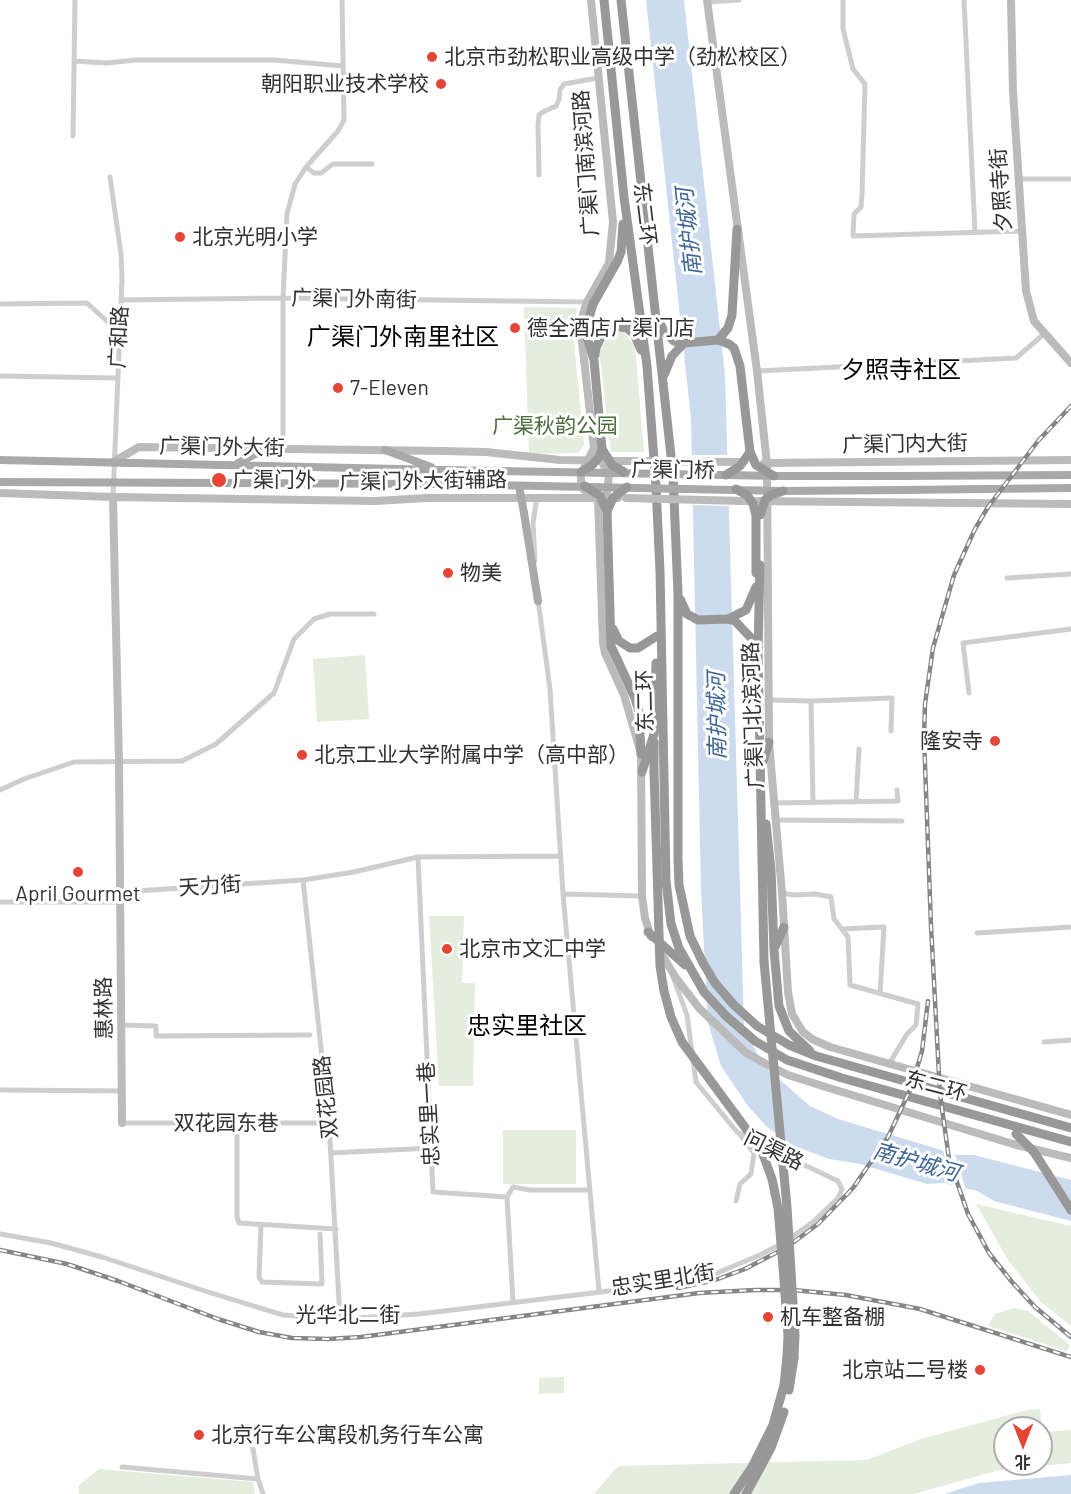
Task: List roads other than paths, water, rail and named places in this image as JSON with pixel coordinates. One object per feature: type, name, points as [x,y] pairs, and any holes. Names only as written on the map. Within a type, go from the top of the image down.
[{"type":"highway","name":"东二环","points":[[604,0],[624,197],[646,366],[656,486],[660,571],[666,881],[671,924],[679,948],[704,992],[726,1016],[755,1041],[787,1060],[842,1078],[1071,1142]]},
{"type":"highway","name":"东二环","points":[[621,0],[673,474],[678,594],[678,859],[679,885],[690,936],[715,983],[733,1004],[757,1026],[789,1045],[816,1056],[1071,1128]]},
{"type":"highway","points":[[624,197],[621,252],[589,314],[587,336],[594,360],[602,449],[612,465],[624,472]]},
{"type":"highway","points":[[718,340],[728,328],[732,315],[737,229]]},
{"type":"highway","points":[[654,309],[664,331],[674,341],[684,343],[718,340],[734,348],[739,360],[750,452],[756,465],[774,476]]},
{"type":"highway","points":[[594,360],[596,347],[602,335],[614,326],[620,326],[634,334],[646,366]]},
{"type":"highway","points":[[663,380],[672,356],[684,343]]},
{"type":"highway","points":[[581,472],[592,465],[602,449]]},
{"type":"highway","points":[[726,475],[740,466],[750,452]]},
{"type":"highway","points":[[585,486],[600,496],[607,512],[612,646],[627,677],[639,712],[641,754]]},
{"type":"highway","points":[[607,512],[613,498],[627,487]]},
{"type":"highway","points":[[728,619],[746,610],[755,591],[756,582],[756,515],[747,495],[736,489]]},
{"type":"highway","points":[[746,1494],[761,1468],[780,1423],[792,1378],[795,1335],[787,1207],[764,962],[758,652],[760,515],[765,500],[783,490]]},
{"type":"highway","points":[[660,571],[654,734],[660,966],[671,1017],[682,1042],[760,1149],[772,1179],[778,1208],[788,1335],[784,1385],[779,1409],[763,1447],[734,1494]]},
{"type":"highway","points":[[678,594],[687,614],[698,620],[728,619],[735,621],[747,633],[758,652]]},
{"type":"highway","points":[[610,620],[619,640],[630,648],[638,648],[657,636]]},
{"type":"highway","points":[[642,772],[654,734]]},
{"type":"highway","points":[[761,769],[770,742]]},
{"type":"highway","points":[[762,807],[768,831],[779,1006],[789,1031],[816,1056]]},
{"type":"highway","points":[[774,950],[784,927]]},
{"type":"highway","points":[[648,932],[689,968]]},
{"type":"highway","points":[[973,1115],[1016,1134],[1034,1152],[1071,1210]]},
{"type":"main road","points":[[235,465],[269,447]]},
{"type":"main road","points":[[385,450],[440,470]]},
{"type":"main road","name":"广渠门外大街","points":[[0,460],[440,470]]},
{"type":"main road","name":"广渠门桥","points":[[440,470],[901,476]]},
{"type":"main road","name":"广渠门内大街","points":[[901,476],[1071,475]]},
{"type":"main road","name":"广渠门外大街","points":[[0,482],[443,484]]},
{"type":"main road","name":"广渠门桥","points":[[443,484],[783,490],[1071,489]]},
{"type":"main road","points":[[519,486],[538,601]]},
{"type":"street","points":[[73,135],[75,0]]},
{"type":"street","points":[[284,447],[286,214],[295,184],[306,167],[338,131],[344,120],[342,0]]},
{"type":"street","name":"广渠门南滨河路","points":[[589,460],[594,448],[581,333],[582,317],[587,302],[609,263],[613,222],[591,0]]},
{"type":"street","points":[[739,0],[707,1],[757,370],[767,464]]},
{"type":"street","points":[[843,0],[843,29],[853,69],[865,84],[862,195],[861,207],[854,214],[853,236],[1022,231]]},
{"type":"street","points":[[964,0],[975,232]]},
{"type":"street","name":"夕照寺街","points":[[1011,0],[1013,91],[1026,291],[1034,321],[1071,363]]},
{"type":"street","points":[[74,61],[107,63],[136,60],[274,60],[343,66]]},
{"type":"street","points":[[539,175],[539,115],[556,106],[564,84],[598,78]]},
{"type":"street","points":[[306,167],[314,173],[321,172],[333,164],[372,164]]},
{"type":"street","name":"广和路","points":[[110,177],[121,254],[112,497]]},
{"type":"street","points":[[1019,179],[1071,179]]},
{"type":"street","name":"广渠门外南街","points":[[121,300],[284,298],[587,302]]},
{"type":"street","points":[[0,304],[87,303],[119,332]]},
{"type":"street","points":[[757,370],[1016,358],[1044,334]]},
{"type":"street","points":[[0,376],[117,378]]},
{"type":"street","name":"广渠门外大街辅路","points":[[113,462],[139,447],[284,447],[486,452],[560,460],[621,461]]},
{"type":"street","points":[[589,460],[581,474],[581,484],[584,490],[600,498]]},
{"type":"street","points":[[601,460],[609,474],[608,490],[600,498],[603,643],[605,653],[628,706],[641,754],[642,896],[648,932],[676,978],[699,1008],[745,1052],[788,1075],[1013,1144],[1071,1158]]},
{"type":"street","name":"广渠门内大街","points":[[740,462],[767,464],[1071,460]]},
{"type":"street","name":"广渠门桥","points":[[621,461],[740,462]]},
{"type":"street","name":"广渠门北滨河路","points":[[767,464],[770,742],[792,1014],[803,1032],[830,1047],[1071,1115]]},
{"type":"street","points":[[0,494],[112,497]]},
{"type":"street","name":"广渠门外大街辅路","points":[[112,497],[375,501],[427,498],[626,498]]},
{"type":"street","name":"惠林路","points":[[112,497],[119,762],[122,1123]]},
{"type":"street","points":[[537,497],[532,523],[538,601],[550,689],[563,894],[599,1291]]},
{"type":"street","name":"广渠门桥","points":[[626,498],[767,502]]},
{"type":"street","points":[[767,502],[1071,504]]},
{"type":"street","points":[[1007,578],[1071,574]]},
{"type":"street","points":[[0,790],[74,762],[182,761],[216,744],[274,693],[294,639],[314,619],[330,614],[374,614]]},
{"type":"street","points":[[969,693],[963,644],[1071,630]]},
{"type":"street","points":[[769,700],[892,698],[891,731]]},
{"type":"street","points":[[811,701],[813,803]]},
{"type":"street","points":[[856,802],[859,749]]},
{"type":"street","points":[[774,803],[898,801],[897,790]]},
{"type":"street","points":[[776,820],[902,821]]},
{"type":"street","name":"天力街","points":[[121,892],[302,880],[354,872],[418,857],[561,856]]},
{"type":"street","name":"忠实里一巷","points":[[418,857],[433,1192],[507,1197]]},
{"type":"street","name":"双花园路","points":[[302,880],[332,1153],[340,1318]]},
{"type":"street","points":[[782,893],[794,896],[815,894],[831,897],[834,919],[848,937],[850,985],[918,1004],[916,1025],[907,1034],[889,1065]]},
{"type":"street","points":[[563,894],[642,896]]},
{"type":"street","points":[[0,902],[121,902]]},
{"type":"street","points":[[842,929],[884,927],[880,993]]},
{"type":"street","points":[[977,933],[1071,927]]},
{"type":"street","name":"问渠路","points":[[669,967],[687,1016],[696,1082],[737,1132],[838,1181],[842,1189]]},
{"type":"street","points":[[122,1025],[156,1026],[156,1036],[310,1035]]},
{"type":"street","points":[[1044,1042],[1071,1040]]},
{"type":"street","points":[[0,1090],[123,1091]]},
{"type":"street","name":"双花园东巷","points":[[122,1123],[329,1123]]},
{"type":"street","points":[[237,1123],[237,1217],[239,1223],[336,1229]]},
{"type":"street","points":[[736,1201],[740,1184],[751,1174],[754,1153],[737,1132]]},
{"type":"street","points":[[332,1153],[430,1148]]},
{"type":"street","points":[[513,1302],[507,1197],[513,1187],[530,1190],[590,1190]]},
{"type":"street","name":"忠实里北街","points":[[599,1291],[667,1284],[717,1273],[760,1255],[813,1222],[838,1198],[842,1189]]},
{"type":"street","points":[[261,1224],[259,1277],[262,1282],[322,1284],[320,1234]]},
{"type":"street","name":"光华北二街","points":[[0,1234],[51,1243],[102,1257],[283,1315],[340,1318],[419,1314],[599,1291]]},
{"type":"street","points":[[253,1449],[263,1494]]},
{"type":"street","points":[[122,1467],[258,1479]]},
{"type":"water","name":"南护城河","points":[[646,0],[684,0],[725,376],[744,1027],[763,1065],[810,1106],[838,1119],[958,1155],[974,1155],[1071,1180],[1071,1221],[994,1201],[977,1191],[944,1183],[927,1184],[860,1164],[829,1159],[794,1146],[767,1127],[748,1106],[721,1066],[708,1023],[701,890],[691,419]]},
{"type":"water","points":[[1071,1475],[1071,1494],[944,1494],[979,1483]]},
{"type":"railway","points":[[1071,406],[1038,441],[988,507],[954,575],[933,648],[925,704],[924,738],[940,1094],[949,1159],[968,1214],[989,1253],[1035,1307],[1071,1337]]},
{"type":"railway","points":[[678,1288],[715,1280],[745,1269],[787,1247],[818,1224],[853,1188],[888,1137],[911,1088],[922,1051],[928,1001]]},
{"type":"railway","points":[[0,1250],[67,1264],[218,1319],[259,1332],[292,1338],[361,1337],[699,1293],[793,1290],[846,1295],[920,1309],[1071,1357]]},
{"type":"place","name":"北京市劲松职业高级中学（劲松校区）","points":[[432,57]]},
{"type":"place","name":"朝阳职业技术学校","points":[[441,84]]},
{"type":"place","name":"北京光明小学","points":[[180,237]]},
{"type":"place","name":"德全酒店广渠门店","points":[[515,328]]},
{"type":"place","name":"7-Eleven","points":[[338,388]]},
{"type":"place","name":"广渠门外","points":[[219,480]]},
{"type":"place","name":"物美","points":[[448,573]]},
{"type":"place","name":"隆安寺","points":[[995,741]]},
{"type":"place","name":"北京工业大学附属中学（高中部）","points":[[302,755]]},
{"type":"place","name":"April Gourmet","points":[[78,872]]},
{"type":"place","name":"北京市文汇中学","points":[[447,949]]},
{"type":"place","name":"机车整备棚","points":[[768,1317]]},
{"type":"place","name":"北京站二号楼","points":[[980,1370]]},
{"type":"place","name":"北京行车公寓段机务行车公寓","points":[[199,1435]]},
{"type":"district","name":"广渠门外南里社区","points":[[403,337]]},
{"type":"district","name":"夕照寺社区","points":[[901,370]]},
{"type":"district","name":"忠实里社区","points":[[527,1026]]},
{"type":"park label","name":"广渠秋韵公园","points":[[555,426]]}]
